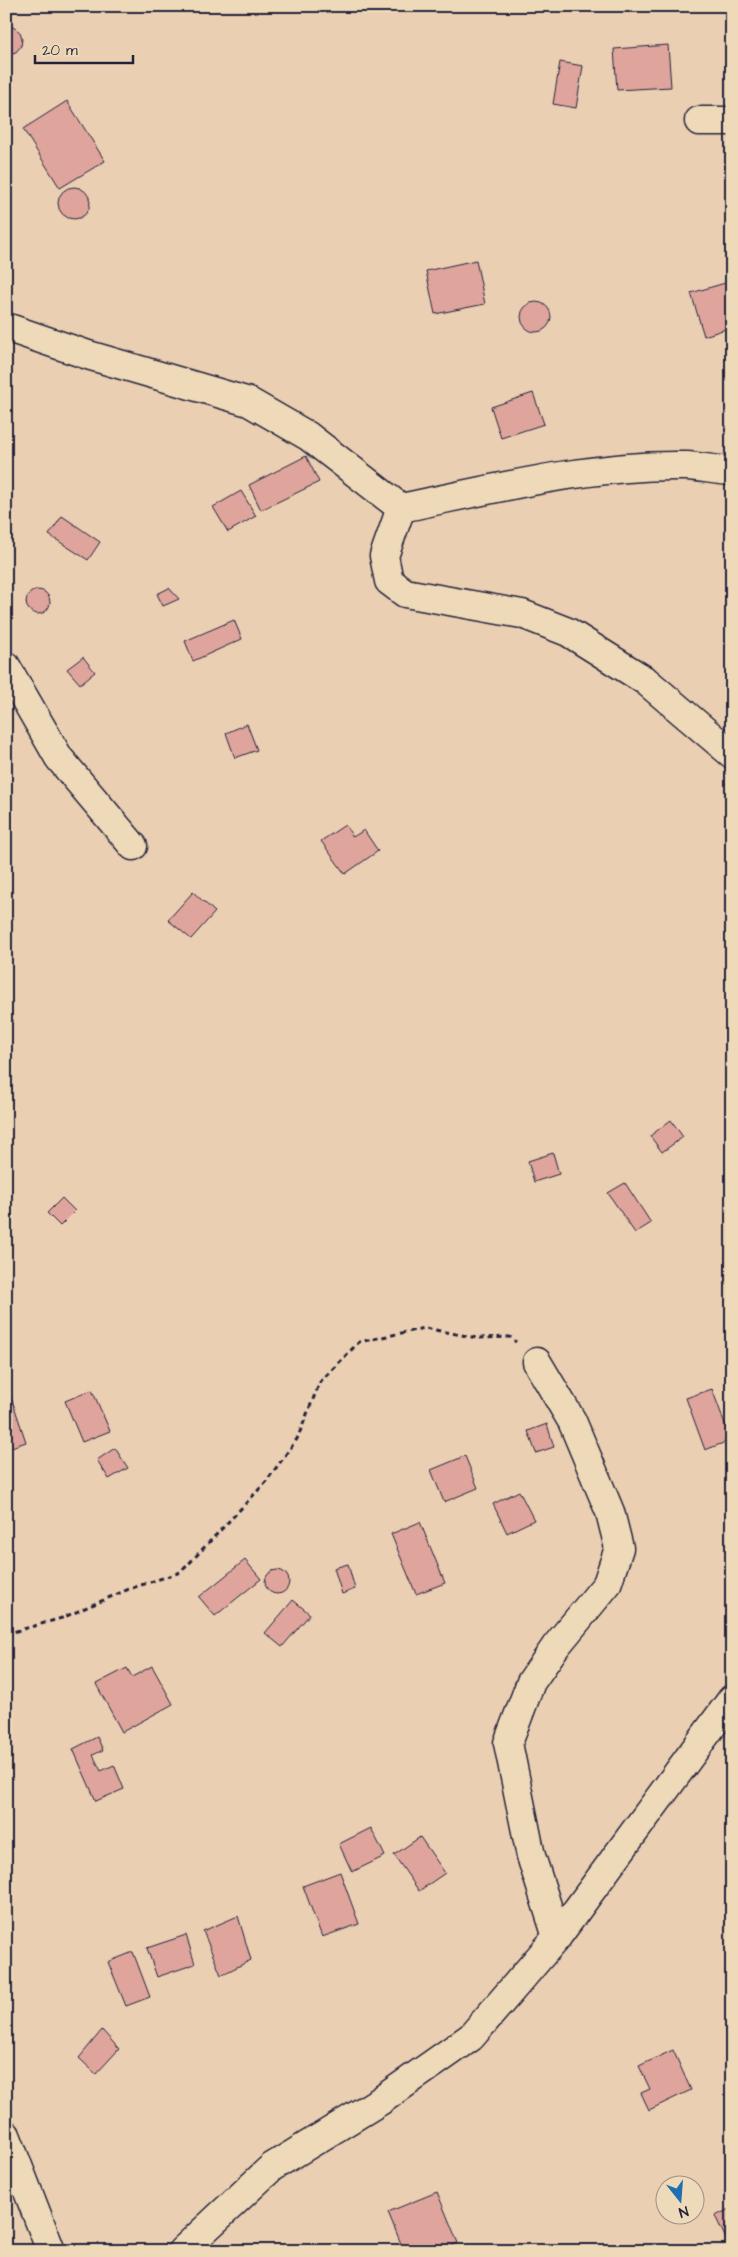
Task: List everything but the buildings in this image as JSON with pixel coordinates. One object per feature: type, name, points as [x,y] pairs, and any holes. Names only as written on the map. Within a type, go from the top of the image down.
[{"type":"street","points":[[698,121],[732,120]]},
{"type":"street","points":[[7,330],[88,356],[249,402],[308,436],[401,508],[535,481],[616,470],[687,466],[732,471]]},
{"type":"street","points":[[401,508],[384,556],[389,580],[405,594],[522,614],[568,632],[646,681],[732,754]]},
{"type":"street","points":[[6,666],[58,758],[133,846]]},
{"type":"street","points":[[537,1362],[572,1421],[610,1512],[619,1548],[607,1584],[556,1646],[531,1682],[508,1743],[531,1856],[557,1937]]},
{"type":"street","points":[[182,2251],[272,2167],[380,2101],[471,2037],[557,1937],[732,1699]]},
{"type":"street","points":[[6,2135],[51,2251]]},
{"type":"path","points":[[6,1634],[62,1618],[129,1589],[180,1572],[265,1483],[297,1439],[320,1382],[359,1342],[425,1328],[477,1338],[510,1337],[537,1362]]}]
